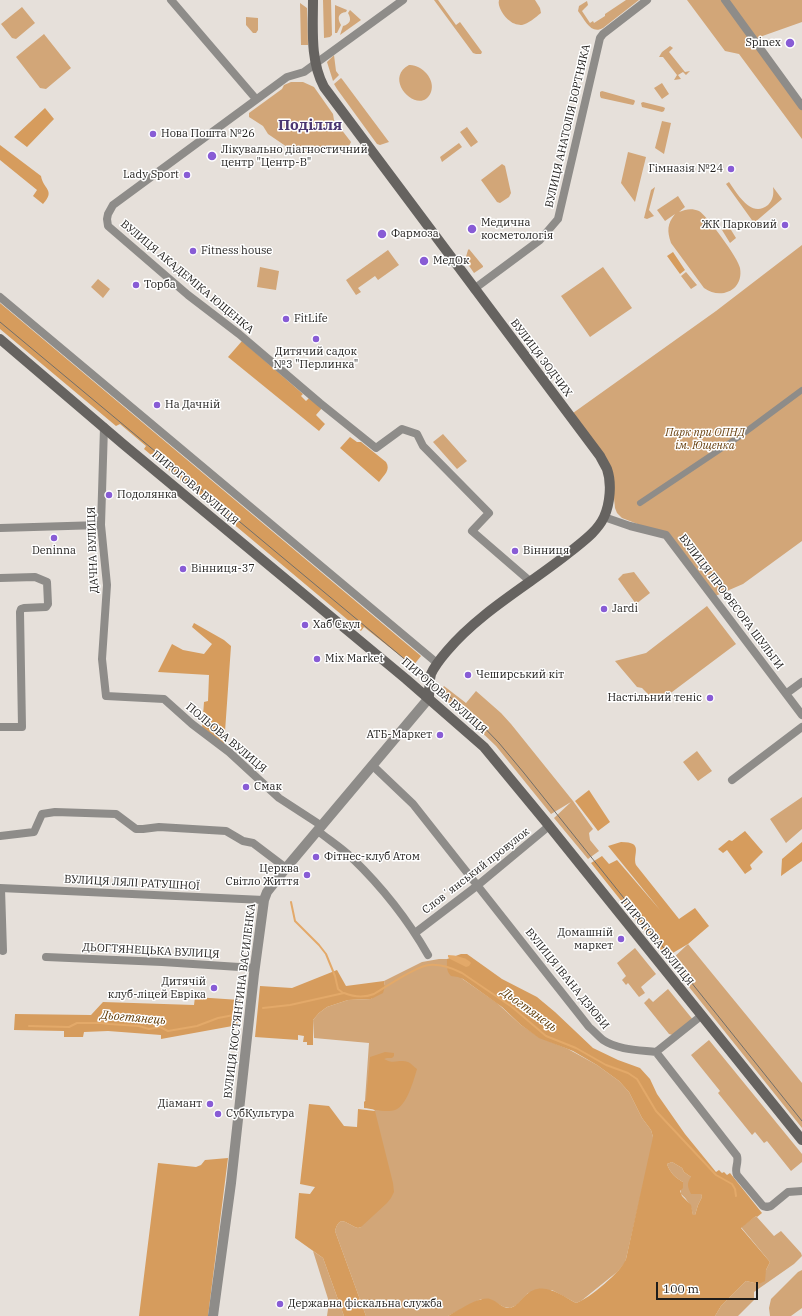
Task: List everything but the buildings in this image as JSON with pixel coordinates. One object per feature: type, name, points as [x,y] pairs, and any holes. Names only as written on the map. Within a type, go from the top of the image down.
[{"type":"main road","name":"ВУЛИЦЯ ЗОДЧИХ","points":[[313,0],[316,62],[320,80],[329,95],[600,456],[607,470],[609,482],[608,503],[604,517],[596,528],[585,540],[531,582],[478,620],[464,633],[437,663],[431,675],[429,698]]},
{"type":"main road","name":"ПИРОГОВА ВУЛИЦЯ","points":[[0,339],[429,698],[484,747],[802,1140]]},
{"type":"street","points":[[171,0],[256,99]]},
{"type":"street","name":"ВУЛИЦЯ АКАДЕМІКА ЮЩЕНКА","points":[[403,0],[304,72],[287,77],[113,205],[108,214],[108,226],[188,295],[239,334],[320,403],[376,448],[402,429],[417,434],[423,446],[489,513],[472,531],[531,582]]},
{"type":"street","name":"ВУЛИЦЯ АНАТОЛІЯ БОРТНЯКА","points":[[474,289],[540,240],[558,218],[600,38],[603,34],[648,0]]},
{"type":"street","points":[[725,0],[802,106]]},
{"type":"street","name":"ПИРОГОВА ВУЛИЦЯ","points":[[0,297],[437,663]]},
{"type":"street","points":[[640,503],[740,436],[802,390]]},
{"type":"street","name":"ДАЧНА ВУЛИЦЯ","points":[[104,427],[101,525],[107,585],[102,659],[106,696]]},
{"type":"street","name":"ВУЛИЦЯ ПРОФЕСОРА ШУЛЬГИ","points":[[604,517],[630,526],[666,535],[802,715]]},
{"type":"street","points":[[0,528],[101,525]]},
{"type":"street","points":[[0,578],[35,577],[47,582],[47,606],[24,608],[21,609],[20,612],[22,727],[0,727]]},
{"type":"street","points":[[787,694],[802,682]]},
{"type":"street","name":"ПОЛЬОВА ВУЛИЦЯ","points":[[106,696],[164,700],[192,724],[229,752],[279,798],[320,829],[352,857],[415,932],[428,955]]},
{"type":"street","name":"ВУЛИЦЯ КОСТЯНТИНА ВАСИЛЕНКА","points":[[213,1316],[231,1183],[264,900],[267,892],[286,868],[429,698]]},
{"type":"street","points":[[732,780],[802,727]]},
{"type":"street","name":"ВУЛИЦЯ ІВАНА ДЗЮБИ","points":[[372,765],[413,804],[589,1027],[608,1043],[618,1047],[656,1052]]},
{"type":"street","points":[[0,836],[34,832],[42,814],[55,812],[116,814],[136,829],[159,828],[226,831],[243,841],[253,843],[286,868]]},
{"type":"street","name":"Словʼянський провулок","points":[[415,932],[478,885],[549,826]]},
{"type":"street","points":[[0,888],[3,951]]},
{"type":"street","name":"ВУЛИЦЯ ЛЯЛІ РАТУШНОЇ","points":[[0,888],[264,900]]},
{"type":"street","name":"ДЬОГТЯНЕЦЬКА ВУЛИЦЯ","points":[[46,957],[255,968]]},
{"type":"street","points":[[701,1016],[656,1052],[737,1156],[737,1175],[763,1206],[771,1206],[788,1192],[802,1191]]},
{"type":"green space","points":[[323,0],[331,0],[332,35],[324,38]]},
{"type":"green space","points":[[434,0],[438,0],[456,25],[460,22],[482,52],[481,54],[473,53]]},
{"type":"green space","points":[[499,0],[535,0],[541,13],[527,23],[522,25],[516,24],[511,22],[503,14],[499,5]]},
{"type":"green space","points":[[626,0],[639,0],[599,30],[595,30],[589,26],[578,11],[579,6],[587,1],[588,5],[582,11],[590,23],[593,21],[594,23]]},
{"type":"green space","points":[[687,0],[802,0],[802,22],[754,39],[802,103],[802,139],[739,54],[725,51]]},
{"type":"green space","points":[[300,3],[307,8],[308,45],[301,45]]},
{"type":"green space","points":[[335,5],[347,10],[339,16],[341,25],[337,33],[335,33]]},
{"type":"green space","points":[[22,7],[35,23],[16,39],[12,38],[1,24]]},
{"type":"green space","points":[[350,10],[361,20],[340,35],[343,26],[350,21],[348,13]]},
{"type":"green space","points":[[246,17],[258,18],[258,30],[256,33],[253,33],[246,25]]},
{"type":"green space","points":[[44,34],[71,68],[46,89],[40,88],[16,57]]},
{"type":"green space","points":[[670,46],[673,48],[669,52],[685,72],[690,71],[686,75],[683,72],[678,75],[681,79],[674,80],[677,75],[663,57],[659,57],[662,52]]},
{"type":"green space","points":[[334,55],[336,71],[339,75],[333,81],[327,62]]},
{"type":"green space","points":[[409,65],[414,65],[423,70],[429,77],[432,87],[431,92],[426,99],[419,101],[412,99],[401,87],[399,79],[401,72]]},
{"type":"green space","points":[[341,78],[389,142],[380,145],[377,144],[334,84]]},
{"type":"green space","points":[[291,82],[303,82],[314,87],[333,114],[334,120],[351,142],[349,146],[317,153],[290,149],[268,134],[263,126],[249,117],[249,113],[282,89],[284,85]]},
{"type":"green space","points":[[662,83],[669,94],[662,99],[654,88]]},
{"type":"green space","points":[[602,91],[634,100],[634,104],[601,98],[600,92]]},
{"type":"green space","points":[[643,102],[663,107],[665,108],[664,111],[662,112],[642,107],[641,103]]},
{"type":"green space","points":[[662,121],[671,123],[664,154],[655,148]]},
{"type":"green space","points":[[467,127],[478,142],[471,147],[460,132]]},
{"type":"green space","points":[[459,143],[462,147],[442,162],[440,157]]},
{"type":"green space","points":[[628,152],[646,157],[635,202],[621,183]]},
{"type":"green space","points":[[502,164],[505,166],[511,193],[509,197],[500,203],[497,202],[481,180]]},
{"type":"green space","points":[[729,182],[745,203],[756,209],[762,208],[770,203],[773,197],[773,187],[782,199],[754,223],[726,184]]},
{"type":"green space","points":[[655,187],[649,210],[654,216],[647,219],[644,218],[651,190]]},
{"type":"green space","points":[[678,196],[685,207],[679,212],[689,209],[699,211],[722,238],[738,263],[740,268],[740,276],[738,283],[735,288],[730,291],[717,293],[710,292],[704,288],[671,243],[668,228],[670,221],[675,214],[665,221],[657,210]]},
{"type":"green space","points":[[728,225],[736,238],[730,243],[722,230]]},
{"type":"green space","name":"Парк при ОПНД ім. Ющенка","points":[[802,245],[802,541],[743,584],[713,597],[666,535],[622,518],[617,513],[615,508],[611,468],[573,413],[716,311]]},
{"type":"green space","points":[[469,249],[483,266],[474,273],[465,260]]},
{"type":"green space","points":[[388,250],[399,265],[378,280],[375,276],[358,288],[361,292],[356,295],[346,280]]},
{"type":"green space","points":[[260,267],[279,271],[276,290],[257,287]]},
{"type":"green space","points":[[603,267],[632,308],[590,337],[561,296]]},
{"type":"green space","points":[[686,272],[697,285],[691,289],[681,276]]},
{"type":"green space","points":[[98,279],[110,289],[103,298],[91,287]]},
{"type":"green space","points":[[443,434],[467,461],[457,469],[433,442]]},
{"type":"green space","points":[[634,572],[650,593],[636,604],[618,579],[623,574]]},
{"type":"green space","points":[[707,606],[736,644],[672,692],[656,702],[642,688],[637,687],[615,661],[646,653]]},
{"type":"green space","points":[[444,686],[466,703],[476,691],[501,713],[573,801],[593,829],[589,833],[590,840],[599,851],[588,859],[554,818],[571,802],[551,814],[496,746],[444,699],[440,691]]},
{"type":"green space","points":[[697,751],[712,771],[698,781],[683,762]]},
{"type":"green space","points":[[802,797],[802,829],[786,843],[770,819]]},
{"type":"green space","points":[[688,944],[802,1083],[802,1128],[669,962]]},
{"type":"green space","points":[[635,948],[656,974],[641,987],[645,993],[639,997],[628,983],[626,985],[622,980],[626,976],[617,963]]},
{"type":"green space","points":[[447,959],[447,968],[497,1003],[521,1025],[539,1037],[568,1049],[597,1065],[619,1081],[629,1092],[642,1118],[651,1130],[653,1143],[625,1263],[617,1272],[581,1301],[576,1303],[552,1290],[528,1293],[517,1305],[510,1308],[504,1307],[491,1300],[481,1299],[448,1316],[366,1316],[335,1231],[339,1223],[342,1221],[354,1227],[361,1227],[375,1111],[365,1100],[369,1043],[314,1038],[313,1020],[327,1007],[348,1000],[371,999],[385,986],[384,981],[422,962]]},
{"type":"green space","points":[[668,989],[694,1021],[676,1036],[669,1034],[644,1003],[649,998],[653,1002]]},
{"type":"green space","points":[[709,1040],[802,1154],[802,1162],[791,1171],[767,1141],[764,1143],[755,1132],[752,1135],[718,1093],[720,1091],[691,1055]]},
{"type":"green space","points":[[672,1162],[682,1168],[684,1172],[691,1177],[697,1193],[701,1194],[702,1197],[695,1215],[693,1215],[689,1204],[681,1194],[683,1182],[674,1175],[668,1167],[667,1164]]},
{"type":"green space","points":[[756,1216],[774,1236],[781,1231],[802,1256],[794,1264],[754,1292],[754,1300],[738,1316],[715,1316],[721,1306],[746,1281],[759,1284],[770,1262],[741,1227]]},
{"type":"green space","points":[[313,1251],[323,1258],[344,1316],[327,1316],[329,1302]]},
{"type":"green space","points":[[802,1270],[802,1308],[791,1316],[770,1316],[769,1308],[771,1299],[798,1272]]},
{"type":"shaded area","points":[[45,108],[54,119],[27,147],[14,137]]},
{"type":"shaded area","points":[[0,145],[41,176],[49,192],[47,199],[43,204],[33,196],[37,190],[0,160]]},
{"type":"shaded area","points":[[673,252],[685,270],[680,274],[667,256]]},
{"type":"shaded area","points":[[0,303],[421,656],[413,666],[364,627],[361,631],[144,449],[146,446],[120,424],[116,426],[0,329]]},
{"type":"shaded area","points":[[242,341],[303,394],[301,396],[306,401],[309,398],[322,408],[316,415],[325,424],[319,431],[228,357]]},
{"type":"shaded area","points":[[350,437],[357,442],[361,442],[386,462],[388,468],[385,475],[379,482],[340,448]]},
{"type":"shaded area","points":[[194,623],[224,640],[231,646],[224,746],[202,729],[204,702],[208,701],[209,675],[158,672],[172,644],[183,650],[204,654],[212,644],[192,627]]},
{"type":"shaded area","points":[[589,790],[610,822],[598,831],[575,801]]},
{"type":"shaded area","points":[[745,831],[763,852],[750,865],[752,869],[745,874],[727,850],[723,853],[718,849],[729,840],[732,841]]},
{"type":"shaded area","points":[[621,842],[633,844],[635,846],[636,865],[679,919],[695,908],[709,926],[688,944],[666,957],[591,863],[602,856],[609,864],[617,860],[660,910],[608,846]]},
{"type":"shaded area","points":[[802,842],[802,861],[781,876],[782,859]]},
{"type":"shaded area","points":[[461,954],[467,954],[502,979],[537,997],[593,1048],[618,1060],[640,1068],[650,1079],[657,1094],[685,1134],[716,1172],[719,1170],[727,1175],[730,1173],[762,1213],[741,1228],[770,1262],[766,1270],[765,1281],[759,1284],[746,1281],[721,1306],[715,1316],[448,1316],[475,1302],[485,1299],[493,1300],[506,1308],[509,1308],[518,1304],[530,1292],[537,1289],[557,1292],[576,1303],[589,1296],[604,1284],[612,1277],[626,1259],[653,1137],[651,1130],[642,1118],[629,1092],[619,1081],[597,1065],[573,1051],[539,1038],[521,1025],[502,1007],[463,979],[451,976],[447,966],[447,959]],"holes":[[[672,1162],[682,1168],[684,1172],[691,1177],[688,1182],[691,1194],[701,1194],[702,1197],[695,1215],[693,1215],[691,1205],[682,1196],[680,1191],[683,1188],[683,1182],[674,1175],[667,1164]]]},
{"type":"shaded area","points":[[448,955],[461,957],[471,963],[466,967],[450,959]]},
{"type":"shaded area","points":[[337,970],[346,986],[384,981],[385,986],[383,993],[371,999],[348,1000],[327,1007],[313,1020],[313,1045],[307,1045],[307,1042],[303,1042],[304,1036],[298,1035],[298,1040],[255,1037],[260,986],[292,988]]},
{"type":"shaded area","points":[[195,997],[240,1000],[235,1012],[238,1025],[161,1039],[161,1035],[108,1031],[84,1032],[83,1037],[64,1037],[64,1031],[14,1030],[15,1014],[91,1015],[103,1002],[194,1005]]},
{"type":"shaded area","points":[[385,1052],[394,1053],[394,1056],[392,1058],[384,1059],[391,1062],[408,1062],[417,1069],[412,1085],[403,1103],[395,1110],[384,1111],[364,1108],[370,1057]]},
{"type":"shaded area","points":[[309,1104],[329,1106],[344,1126],[357,1127],[358,1109],[375,1111],[394,1192],[387,1203],[361,1227],[354,1227],[342,1221],[339,1223],[335,1231],[366,1316],[344,1316],[323,1258],[295,1238],[299,1193],[310,1194],[315,1187],[300,1184]]},
{"type":"shaded area","points":[[228,1158],[208,1316],[139,1316],[158,1163],[196,1167],[201,1165],[205,1160]]},
{"type":"waterway","points":[[291,902],[295,921],[326,954],[335,976],[338,989],[343,993]]},
{"type":"waterway","name":"Дьогтянець","points":[[263,1008],[290,1005],[344,993],[359,996],[374,994],[423,966],[442,966],[462,973],[512,1007],[546,1036],[576,1048],[606,1065],[628,1073],[637,1079],[656,1111],[716,1175],[732,1184],[735,1189],[736,1196]]},
{"type":"waterway","name":"Дьогтянець","points":[[29,1026],[69,1027],[77,1023],[101,1023],[139,1026],[149,1029],[160,1027],[168,1031],[197,1026],[218,1018],[234,1015]]},
{"type":"tram line","points":[[0,322],[474,717],[499,743],[524,773],[802,1121]]},
{"type":"place","name":"Spinex","points":[[790,43]]},
{"type":"place","name":"Нова Пошта №26","points":[[153,134]]},
{"type":"place","name":"Лікувально діагностичний центр \"Центр-В\"","points":[[212,156]]},
{"type":"place","name":"Гімназія №24","points":[[731,169]]},
{"type":"place","name":"Lady Sport","points":[[187,175]]},
{"type":"place","name":"ЖК Парковий","points":[[785,225]]},
{"type":"place","name":"Медична косметологія","points":[[472,229]]},
{"type":"place","name":"Фармоза","points":[[382,234]]},
{"type":"place","name":"Fitness house","points":[[193,251]]},
{"type":"place","name":"МедОк","points":[[424,261]]},
{"type":"place","name":"Торба","points":[[136,285]]},
{"type":"place","name":"FitLife","points":[[286,319]]},
{"type":"place","name":"Дитячий садок №3 \"Перлинка\"","points":[[316,339]]},
{"type":"place","name":"На Дачній","points":[[157,405]]},
{"type":"place","name":"Подолянка","points":[[109,495]]},
{"type":"place","name":"Deninna","points":[[54,538]]},
{"type":"place","name":"Вінниця","points":[[515,551]]},
{"type":"place","name":"Вінниця-37","points":[[183,569]]},
{"type":"place","name":"Jardi","points":[[604,609]]},
{"type":"place","name":"Хаб Скул","points":[[305,625]]},
{"type":"place","name":"Mix Market","points":[[317,659]]},
{"type":"place","name":"Чеширський кіт","points":[[468,675]]},
{"type":"place","name":"Настільний теніс","points":[[710,698]]},
{"type":"place","name":"АТБ-Маркет","points":[[440,735]]},
{"type":"place","name":"Смак","points":[[246,787]]},
{"type":"place","name":"Фітнес-клуб Атом","points":[[316,857]]},
{"type":"place","name":"Церква Світло Життя","points":[[307,875]]},
{"type":"place","name":"Домашній маркет","points":[[621,939]]},
{"type":"place","name":"Дитячій клуб-ліцей Евріка","points":[[214,988]]},
{"type":"place","name":"Діамант","points":[[210,1104]]},
{"type":"place","name":"СубКультура","points":[[218,1114]]},
{"type":"place","name":"Державна фіскальна служба","points":[[280,1304]]},
{"type":"district","name":"Поділля","points":[[310,126]]}]
